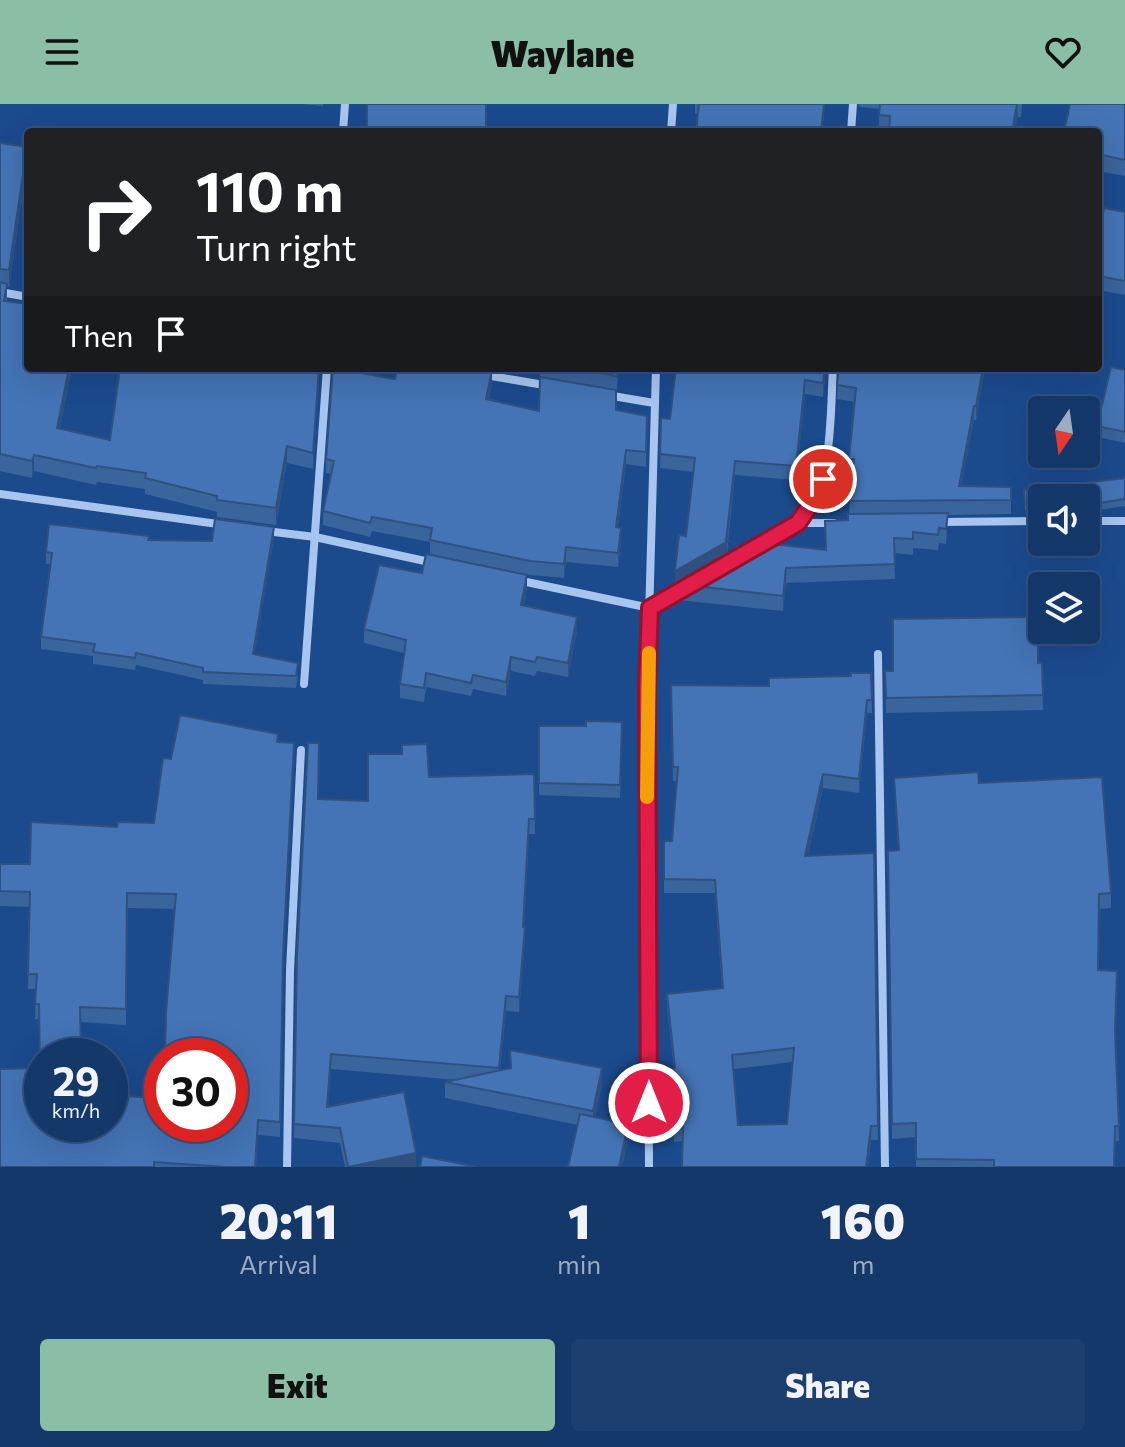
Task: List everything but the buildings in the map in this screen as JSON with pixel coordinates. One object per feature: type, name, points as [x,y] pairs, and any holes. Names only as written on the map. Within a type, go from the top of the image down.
[{"type":"street","points":[[343,128],[345,104]]},
{"type":"street","points":[[671,128],[673,104]]},
{"type":"street","points":[[851,128],[853,104]]},
{"type":"street","points":[[0,292],[24,296]]},
{"type":"street","points":[[304,684],[327,372]]},
{"type":"street","points":[[649,1167],[647,689],[656,372]]},
{"type":"street","points":[[745,554],[798,523],[814,499],[823,479],[833,372]]},
{"type":"street","points":[[470,373],[562,388]]},
{"type":"street","points":[[592,393],[654,403]]},
{"type":"street","points":[[0,494],[236,527]]},
{"type":"street","points":[[935,522],[1028,521]]},
{"type":"street","points":[[1100,521],[1125,521]]},
{"type":"street","points":[[798,523],[844,522]]},
{"type":"street","points":[[252,529],[315,537],[437,563]]},
{"type":"street","points":[[513,579],[650,608],[691,585]]},
{"type":"street","points":[[878,654],[885,1167]]},
{"type":"street","points":[[287,1167],[290,970],[301,750]]},
{"type":"slow traffic","points":[[647,797],[649,653]]},
{"type":"route","points":[[649,1103],[647,689],[650,608],[798,523],[823,479]]}]
